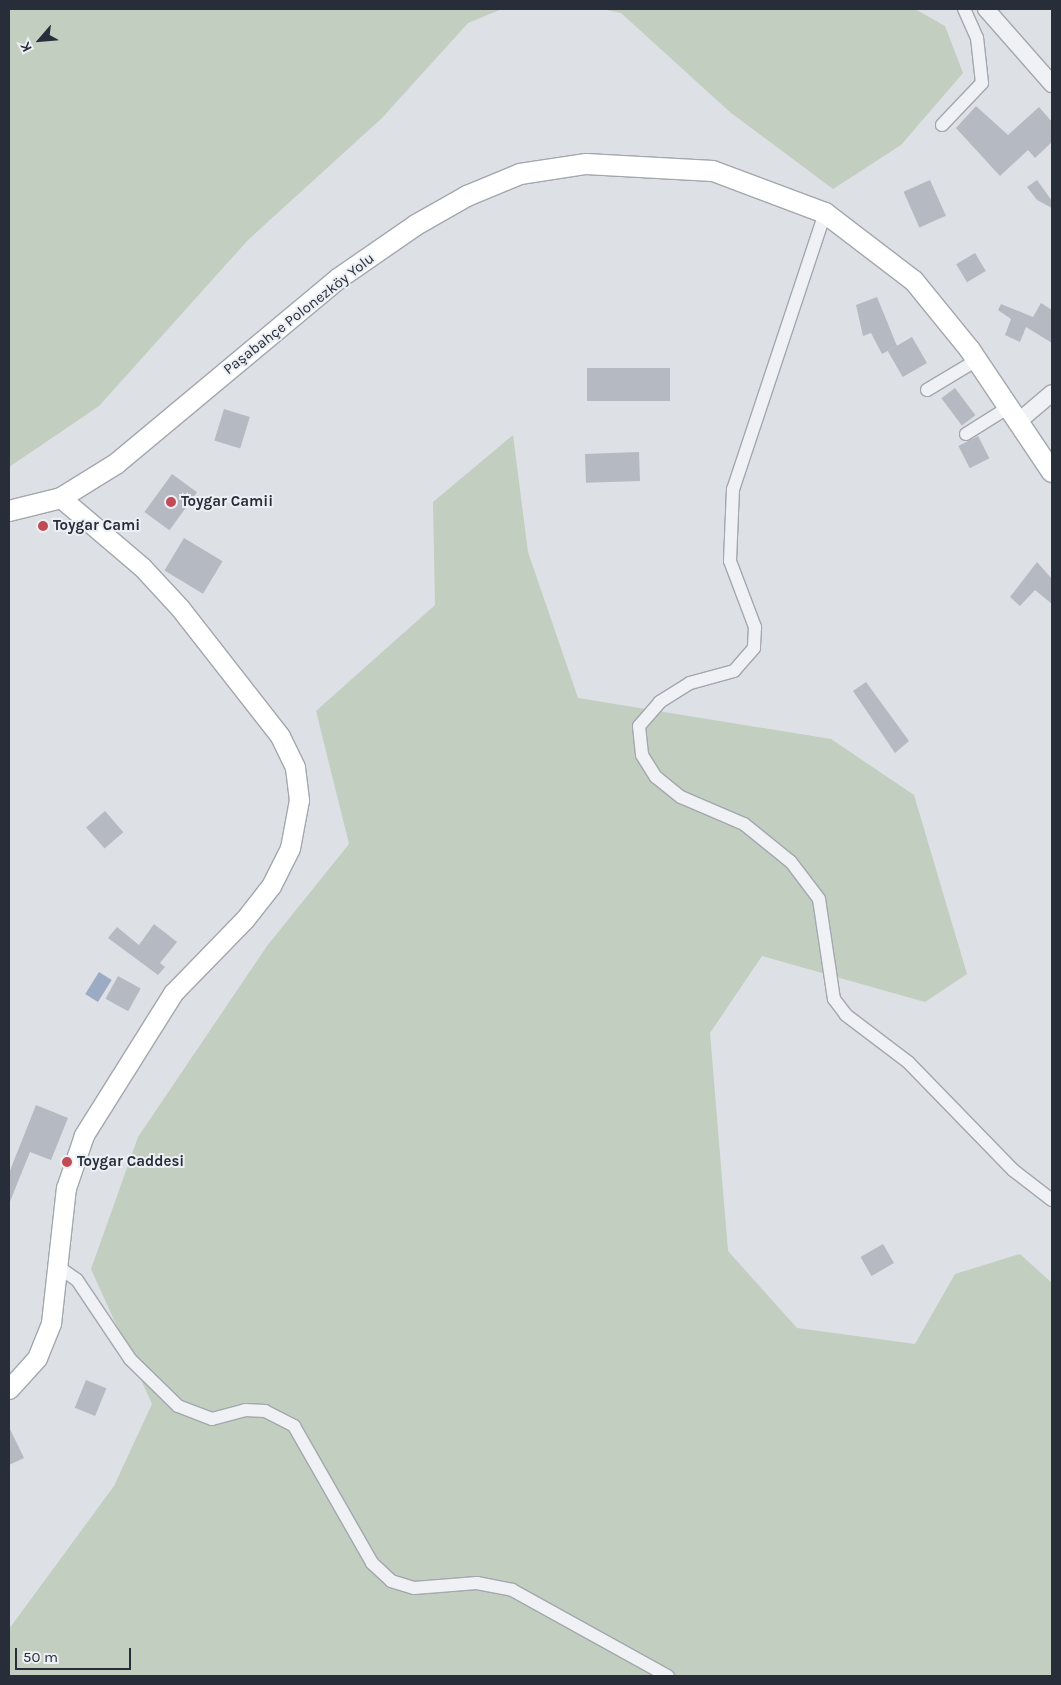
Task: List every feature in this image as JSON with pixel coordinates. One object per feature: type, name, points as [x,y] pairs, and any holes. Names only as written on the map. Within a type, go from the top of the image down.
[{"type":"main road","name":"Paşabahçe Polonezköy Yolu","points":[[9,511],[61,498],[116,464],[338,279],[450,206],[520,174],[586,164],[713,170],[825,214],[914,281],[976,360],[1052,472]]},
{"type":"main road","points":[[9,1389],[28,1372],[45,1341],[57,1266],[66,1188],[84,1135],[173,993],[271,886],[290,848],[299,800],[295,768],[280,736],[180,608],[142,567],[61,498]]},
{"type":"street","points":[[942,125],[982,83],[976,38],[964,9]]},
{"type":"street","points":[[994,11],[1052,84]]},
{"type":"street","points":[[825,214],[734,489],[730,561],[755,627],[754,648],[734,671],[690,683],[660,702],[639,726],[642,755],[656,777],[681,797],[744,824],[791,862],[819,899],[834,999],[846,1015],[908,1062],[1013,1170],[1052,1200]]},
{"type":"street","points":[[927,390],[976,360]]},
{"type":"street","points":[[966,434],[1014,414],[1052,393]]},
{"type":"street","points":[[57,1266],[77,1280],[130,1359],[178,1406],[212,1419],[245,1410],[265,1411],[294,1426],[372,1563],[391,1581],[414,1588],[477,1583],[512,1590],[668,1676]]},
{"type":"green space","points":[[9,9],[502,9],[468,23],[382,118],[248,240],[99,406],[9,467]]},
{"type":"green space","points":[[602,9],[915,9],[945,26],[963,73],[901,145],[833,189],[731,113],[621,13]]},
{"type":"green space","points":[[513,435],[528,552],[578,698],[831,739],[914,795],[967,974],[925,1002],[762,956],[710,1033],[728,1251],[797,1328],[915,1344],[955,1274],[1020,1254],[1052,1283],[1052,1676],[9,1676],[9,1629],[114,1486],[152,1404],[91,1269],[138,1137],[267,946],[349,844],[316,711],[435,605],[433,502]]},
{"type":"water","points":[[99,972],[112,980],[98,1002],[85,994]]},
{"type":"building","points":[[976,106],[1008,135],[1039,107],[1052,122],[1052,142],[1035,158],[1028,150],[1000,176],[956,128]]},
{"type":"building","points":[[930,180],[946,216],[919,227],[904,192]]},
{"type":"building","points":[[1037,180],[1052,201],[1052,208],[1037,200],[1027,187]]},
{"type":"building","points":[[975,253],[986,271],[967,282],[956,264]]},
{"type":"building","points":[[877,297],[897,346],[882,354],[871,333],[863,336],[856,305]]},
{"type":"building","points":[[1041,303],[1052,310],[1052,343],[1026,327],[1020,342],[1005,335],[1011,319],[998,310],[1001,304],[1033,317]]},
{"type":"building","points":[[912,337],[927,363],[903,377],[888,351]]},
{"type":"building","points":[[587,368],[670,368],[670,401],[587,401]]},
{"type":"building","points":[[955,388],[975,415],[962,425],[941,398]]},
{"type":"building","points":[[224,409],[250,417],[240,448],[214,441]]},
{"type":"building","points":[[978,436],[989,458],[970,468],[958,446]]},
{"type":"building","points":[[639,452],[640,481],[586,483],[585,454]]},
{"type":"building","name":"Toygar Camii","points":[[172,474],[197,492],[169,530],[144,512]]},
{"type":"building","points":[[184,538],[223,561],[203,594],[164,571]]},
{"type":"building","points":[[1037,562],[1052,579],[1052,604],[1035,590],[1020,606],[1010,597]]},
{"type":"building","points":[[866,682],[909,741],[895,753],[853,691]]},
{"type":"building","points":[[105,811],[123,832],[105,849],[86,827]]},
{"type":"building","points":[[154,924],[177,942],[160,963],[165,967],[158,975],[108,938],[117,927],[139,945]]},
{"type":"building","points":[[118,976],[141,989],[128,1011],[105,999]]},
{"type":"building","points":[[36,1105],[68,1118],[51,1160],[30,1152],[9,1204],[9,1173]]},
{"type":"building","points":[[883,1244],[894,1263],[871,1276],[860,1257]]},
{"type":"building","points":[[86,1380],[106,1388],[95,1416],[75,1408]]},
{"type":"building","points":[[9,1427],[24,1458],[9,1465]]},
{"type":"place","name":"Toygar Camii","points":[[171,502]]},
{"type":"place","name":"Toygar Cami","points":[[43,526]]},
{"type":"place","name":"Toygar Caddesi","points":[[67,1162]]}]
